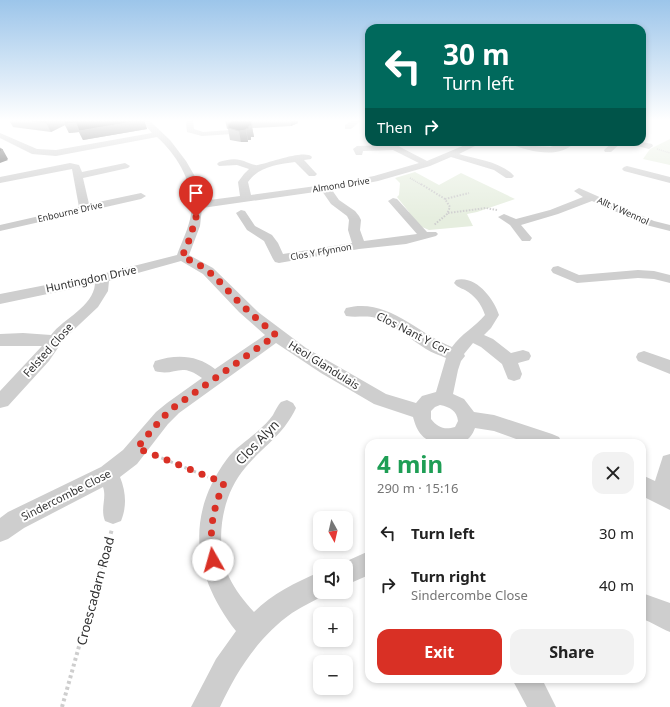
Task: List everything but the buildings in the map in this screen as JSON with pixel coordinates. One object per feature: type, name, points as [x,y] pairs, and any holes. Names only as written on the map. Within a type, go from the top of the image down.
[{"type":"street","points":[[42,171],[41,161],[49,153],[63,153]]},
{"type":"street","points":[[175,153],[188,169],[195,186],[197,206],[194,226],[182,257]]},
{"type":"street","points":[[409,153],[427,164]]},
{"type":"street","points":[[450,154],[497,168],[509,176]]},
{"type":"street","name":"Almond Drive","points":[[197,206],[325,188],[375,179],[427,164],[450,154]]},
{"type":"street","points":[[246,198],[243,182],[247,175],[257,169],[277,163],[308,157]]},
{"type":"street","points":[[297,159],[312,174]]},
{"type":"street","points":[[222,164],[238,162],[257,169]]},
{"type":"street","points":[[0,180],[42,171],[73,166],[76,167],[85,209]]},
{"type":"street","points":[[79,176],[125,166]]},
{"type":"street","points":[[627,169],[670,180]]},
{"type":"street","name":"Clos Y Ffynnon","points":[[325,188],[335,202],[354,216],[354,230],[359,245]]},
{"type":"street","name":"Allt Y Wennol","points":[[579,191],[650,223],[670,228]]},
{"type":"street","name":"Enbourne Drive","points":[[0,228],[141,196]]},
{"type":"street","points":[[514,223],[546,216],[592,197]]},
{"type":"street","points":[[393,201],[428,234]]},
{"type":"street","name":"Clos Y Ffynnon","points":[[241,213],[251,228],[268,238],[279,259],[359,245],[406,240],[428,234]]},
{"type":"street","points":[[504,217],[514,223],[526,238]]},
{"type":"street","name":"Huntingdon Drive","points":[[0,299],[102,278],[182,257]]},
{"type":"street","name":"Heol Glandulais","points":[[182,257],[196,262],[208,270],[241,305],[276,335],[328,370],[380,399],[421,412]]},
{"type":"street","points":[[558,270],[576,283],[638,274],[654,275],[670,279]]},
{"type":"street","name":"Felsted Close","points":[[2,401],[43,357],[67,326],[93,304],[101,291],[102,278]]},
{"type":"street","name":"Clos Nant Y Cor","points":[[444,398],[446,386],[462,345],[488,323],[492,315],[490,305],[472,284]]},
{"type":"street","name":"Clos Nant Y Cor","points":[[351,312],[370,307],[397,322],[433,346],[457,356]]},
{"type":"street","name":"Sindercombe Close","points":[[0,531],[16,520],[108,474],[123,463],[162,418],[183,400],[276,335]]},
{"type":"street","points":[[473,336],[487,343],[515,364]]},
{"type":"street","points":[[0,340],[23,339],[54,341]]},
{"type":"street","points":[[644,357],[669,363]]},
{"type":"street","points":[[161,366],[179,363],[197,364],[214,378]]},
{"type":"street","points":[[442,439],[425,427],[421,412],[422,407],[426,402],[433,399],[444,398],[456,403],[463,409],[468,419],[467,430],[450,439]]},
{"type":"street","name":"Clos Alyn","points":[[252,630],[218,580],[210,541],[212,520],[216,501],[234,466],[250,448],[275,426],[287,408]]},
{"type":"street","points":[[468,419],[506,427],[540,439]]},
{"type":"street","points":[[667,498],[664,485],[670,462]]},
{"type":"street","points":[[108,474],[115,491],[114,513]]},
{"type":"street","points":[[646,487],[667,498]]},
{"type":"street","points":[[353,570],[365,565]]},
{"type":"street","points":[[205,707],[234,656],[252,630],[269,615],[306,589],[313,586]]},
{"type":"street","points":[[646,607],[661,612],[670,619]]},
{"type":"street","points":[[529,683],[542,707]]},
{"type":"path","points":[[399,172],[445,199],[450,207],[448,213],[429,230],[428,234]]},
{"type":"path","points":[[445,199],[469,193]]},
{"type":"path","points":[[448,213],[465,212],[487,207],[500,212],[505,215],[504,217]]},
{"type":"path","points":[[137,448],[224,483]]},
{"type":"path","name":"Croescadarn Road","points":[[62,707],[101,573],[114,519],[114,513]]},
{"type":"green space","points":[[647,153],[670,153],[670,165],[643,159]]},
{"type":"green space","points":[[415,172],[439,185],[461,173],[515,199],[467,214],[473,226],[429,230],[422,227],[408,213],[409,212],[397,197],[399,195],[400,183],[395,178]]},
{"type":"route","points":[[196,217],[190,238],[182,257],[196,262],[208,270],[241,305],[276,335],[173,408],[162,418],[137,448],[224,483],[216,501],[212,520],[210,541],[213,560]]}]
